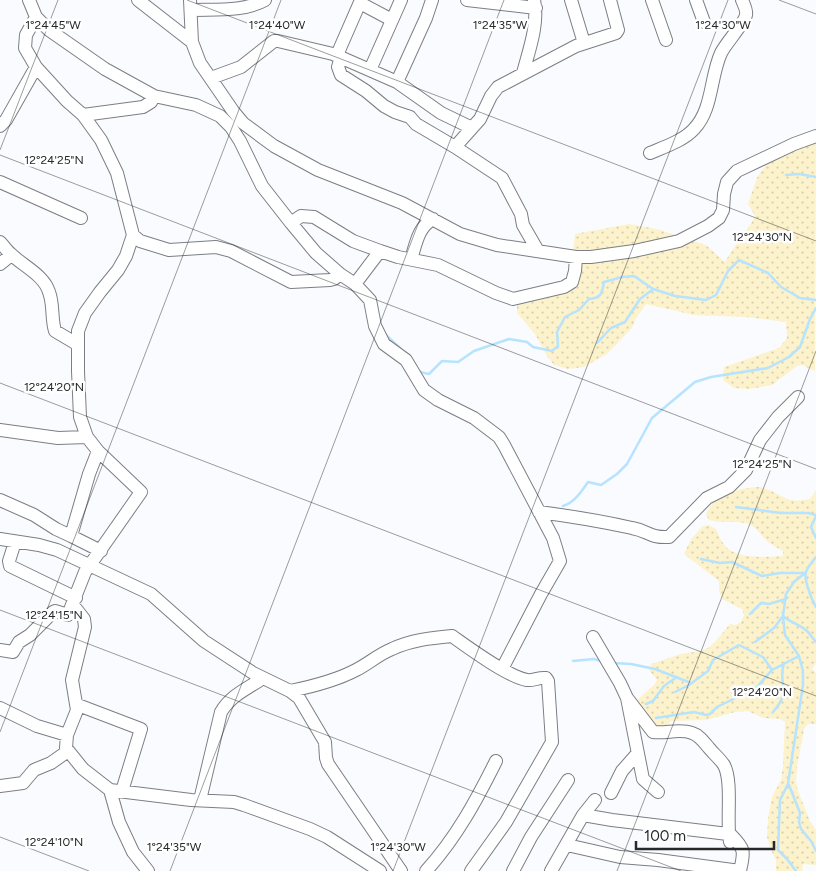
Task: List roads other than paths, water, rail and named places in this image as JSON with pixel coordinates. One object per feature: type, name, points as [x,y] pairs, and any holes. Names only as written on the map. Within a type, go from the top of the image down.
[{"type":"street","points":[[30,0],[36,16],[49,30],[104,69],[154,96],[196,105],[237,125],[318,170],[402,203],[460,234],[497,245],[576,257],[606,256],[658,247],[679,241],[719,218],[723,210],[727,182],[737,170],[816,136]]},
{"type":"street","points":[[265,0],[256,5],[237,8],[190,5],[192,42],[200,63],[234,111],[240,141],[262,186],[316,253],[340,274],[355,284],[372,303],[375,326],[384,344],[406,360],[424,390],[438,400],[474,418],[499,438],[553,538],[560,562],[502,668]]},
{"type":"street","points":[[357,85],[368,69],[401,0]]},
{"type":"street","points":[[397,82],[426,18],[432,0]]},
{"type":"street","points":[[467,0],[535,4],[534,29],[523,73]]},
{"type":"street","points":[[571,0],[584,43]]},
{"type":"street","points":[[455,147],[480,119],[491,96],[498,88],[523,73],[584,43],[616,33],[618,30],[610,0]]},
{"type":"street","points":[[652,0],[666,40]]},
{"type":"street","points":[[696,0],[704,22]]},
{"type":"street","points":[[650,153],[687,136],[695,129],[710,96],[721,53],[745,17],[746,12],[742,0]]},
{"type":"street","points":[[143,1],[192,42]]},
{"type":"street","points":[[392,20],[360,2],[339,56],[338,66],[341,75],[384,106],[412,119],[416,124],[502,178],[538,251]]},
{"type":"street","points":[[0,650],[13,652],[19,642],[30,635],[50,614],[56,611],[68,616],[89,566],[141,492],[98,451],[87,437],[80,417],[77,344],[78,331],[85,313],[118,270],[126,256],[133,235],[117,173],[101,140],[83,115],[67,101],[36,67],[25,48],[26,35],[36,16]]},
{"type":"street","points":[[212,78],[241,67],[274,41],[339,56],[397,82],[440,113],[470,128]]},
{"type":"street","points":[[0,126],[6,120],[36,67]]},
{"type":"street","points":[[83,115],[143,107],[151,102],[154,96]]},
{"type":"street","points":[[412,119],[422,99]]},
{"type":"street","points":[[0,182],[81,218]]},
{"type":"street","points":[[291,223],[300,216],[314,217],[353,241],[380,252],[438,265],[496,293],[513,298],[564,287],[572,282],[576,257]]},
{"type":"street","points":[[411,259],[421,229],[433,219]]},
{"type":"street","points":[[133,235],[140,241],[169,250],[216,247],[231,251],[291,282],[330,280],[340,274]]},
{"type":"street","points":[[0,242],[11,255],[39,277],[49,290],[55,331],[77,344]]},
{"type":"street","points":[[355,284],[380,252]]},
{"type":"street","points":[[0,264],[11,255]]},
{"type":"street","points":[[539,512],[595,519],[637,529],[656,538],[669,537],[707,498],[729,487],[746,470],[760,440],[778,417],[798,398]]},
{"type":"street","points":[[0,430],[58,438],[87,437]]},
{"type":"street","points":[[71,536],[89,474],[98,451]]},
{"type":"street","points":[[0,500],[34,515],[56,529],[101,551]]},
{"type":"street","points":[[0,539],[39,545],[56,550],[151,594],[204,641],[232,660],[290,691],[299,698],[325,742],[328,764],[401,871]]},
{"type":"street","points":[[15,542],[9,561],[10,566],[75,601],[84,619],[85,627],[72,680],[78,705],[67,735],[66,748],[83,769],[116,791],[234,802],[288,820],[327,837],[380,871]]},
{"type":"street","points":[[290,691],[308,687],[354,671],[401,645],[418,640],[452,636],[518,678],[529,681],[543,677],[546,678],[548,680],[552,742],[506,822],[471,871]]},
{"type":"street","points":[[593,637],[620,683],[626,698],[643,779],[658,792]]},
{"type":"street","points":[[200,800],[221,712],[227,702],[235,695],[263,678]]},
{"type":"street","points":[[626,698],[653,732],[680,731],[693,733],[724,766],[728,785],[730,837]]},
{"type":"street","points":[[78,705],[141,729],[116,791],[119,822],[133,852],[148,871]]},
{"type":"street","points":[[0,708],[37,726],[67,735]]},
{"type":"street","points":[[0,786],[23,783],[34,770],[51,763],[68,751]]},
{"type":"street","points":[[611,793],[622,771],[637,754]]},
{"type":"street","points":[[426,871],[446,848],[464,821],[496,761]]},
{"type":"street","points":[[514,871],[531,837],[568,780]]},
{"type":"street","points":[[551,871],[583,815],[594,800]]},
{"type":"street","points":[[567,845],[620,857],[740,871],[744,851],[742,845],[730,837],[583,815]]},
{"type":"waterway","points":[[786,175],[799,174],[816,177]]},
{"type":"waterway","points":[[420,372],[429,374],[442,361],[458,362],[474,351],[509,339],[527,342],[533,347],[552,351],[558,346],[557,332],[565,317],[579,310],[589,299],[596,298],[602,292],[604,282],[622,277],[634,276],[653,289],[675,296],[706,300],[716,295],[728,271],[739,260],[768,273],[781,287],[800,298],[816,300]]},
{"type":"waterway","points":[[597,343],[611,328],[625,322],[640,299],[652,290]]},
{"type":"waterway","points":[[563,506],[574,499],[588,482],[601,485],[617,474],[627,464],[652,418],[695,382],[711,377],[768,368],[789,357],[800,347],[816,308]]},
{"type":"waterway","points":[[386,335],[400,348]]},
{"type":"waterway","points":[[736,507],[816,515]]},
{"type":"waterway","points":[[816,516],[811,527],[816,538]]},
{"type":"waterway","points":[[816,557],[807,569],[805,576],[816,607]]},
{"type":"waterway","points":[[701,559],[720,563],[732,562],[762,576],[780,573],[803,573]]},
{"type":"waterway","points":[[796,871],[778,850],[780,800],[788,784],[803,685],[803,671],[799,656],[785,635],[783,616],[786,594],[794,582],[805,573]]},
{"type":"waterway","points":[[750,614],[761,603],[769,604],[786,599]]},
{"type":"waterway","points":[[755,642],[774,628],[783,616],[809,633],[816,642]]},
{"type":"waterway","points":[[675,692],[689,685],[708,671],[713,660],[739,645],[763,657],[772,670],[799,656]]},
{"type":"waterway","points":[[573,661],[594,659],[601,661]]},
{"type":"waterway","points":[[614,663],[655,669],[691,683]]},
{"type":"waterway","points":[[773,712],[782,698],[782,670],[784,663]]},
{"type":"waterway","points":[[656,718],[694,712],[710,714],[717,707],[756,688],[772,670]]},
{"type":"waterway","points":[[646,704],[653,701],[664,686],[677,677]]},
{"type":"waterway","points":[[789,785],[800,813],[799,822],[801,829],[811,841],[816,851]]}]
